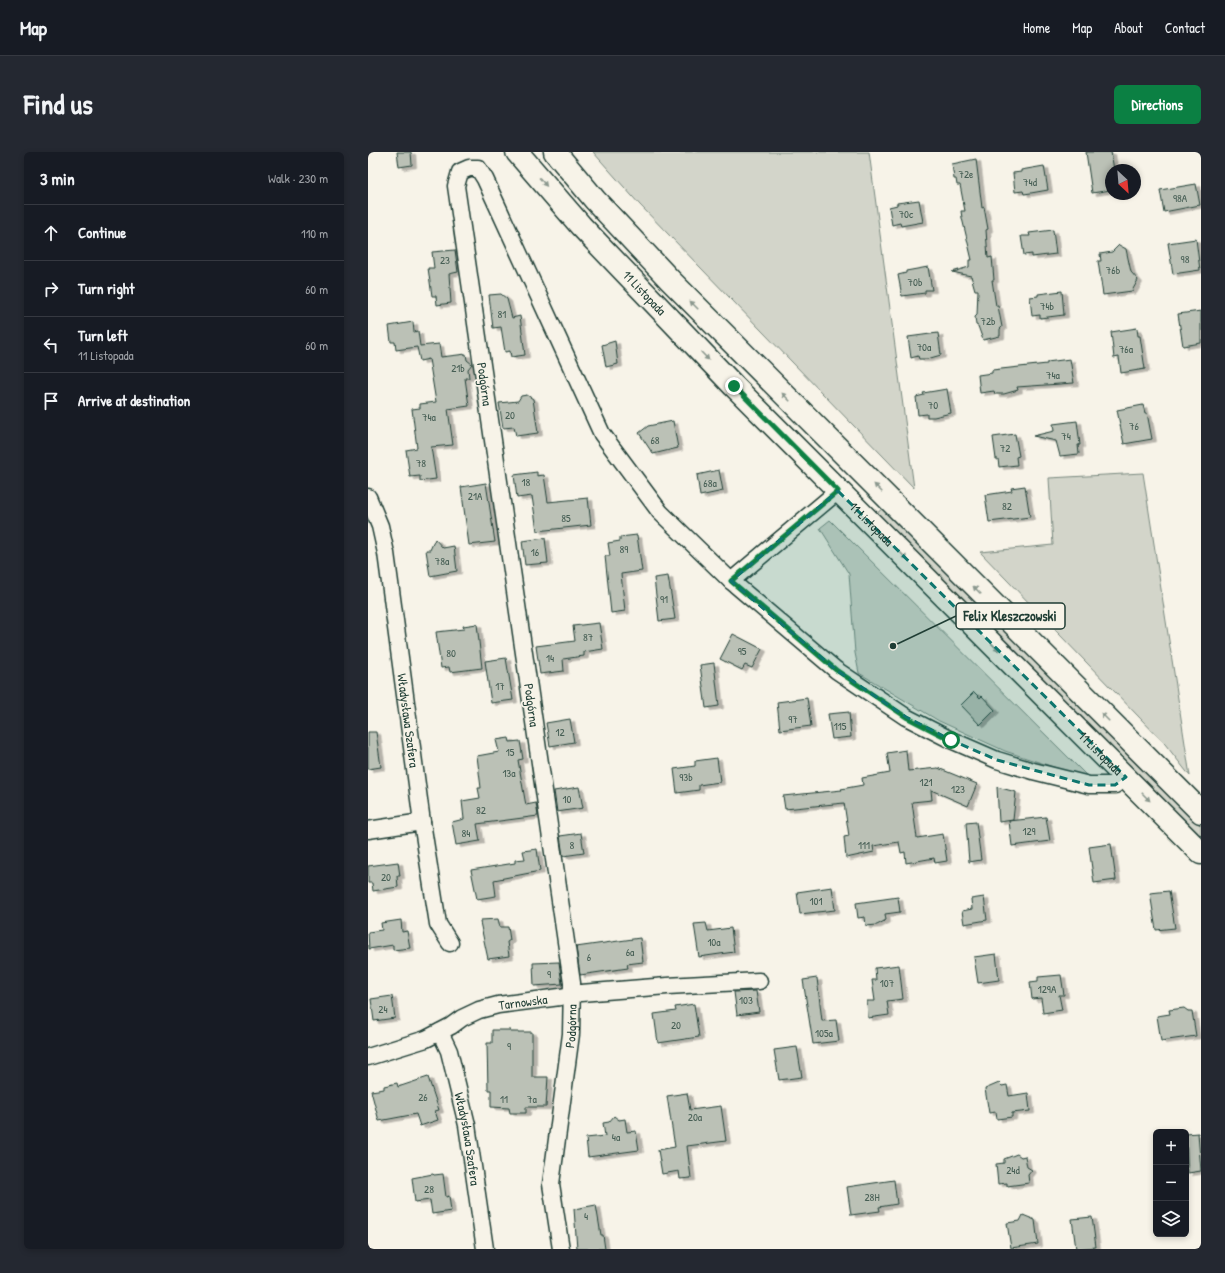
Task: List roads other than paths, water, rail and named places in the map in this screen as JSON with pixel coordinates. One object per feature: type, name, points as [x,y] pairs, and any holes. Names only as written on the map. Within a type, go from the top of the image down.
[{"type":"main road","name":"11 Listopada","points":[[517,152],[619,268],[838,491],[1201,853]]},
{"type":"main road","points":[[555,152],[595,200],[670,280],[1201,812]]},
{"type":"street","name":"Podgórna","points":[[561,1249],[551,1184],[571,1034],[572,982],[456,186],[460,172],[469,168],[478,168],[485,179],[602,434],[660,512],[731,581]]},
{"type":"street","points":[[838,491],[731,581],[836,670],[906,717],[951,740],[997,760],[1089,785],[1115,785],[1126,777]]},
{"type":"street","name":"Władysława Szafera","points":[[368,497],[380,526],[386,553],[422,822],[438,924],[450,943]]},
{"type":"street","points":[[368,830],[422,822]]},
{"type":"street","name":"Tarnowska","points":[[368,1057],[426,1039],[462,1018],[491,1006],[572,994],[667,986],[759,981]]},
{"type":"street","name":"Władysława Szafera","points":[[440,1032],[450,1051],[467,1126],[485,1249]]},
{"type":"place","name":"Felix Kleszczowski","points":[[893,646]]}]
